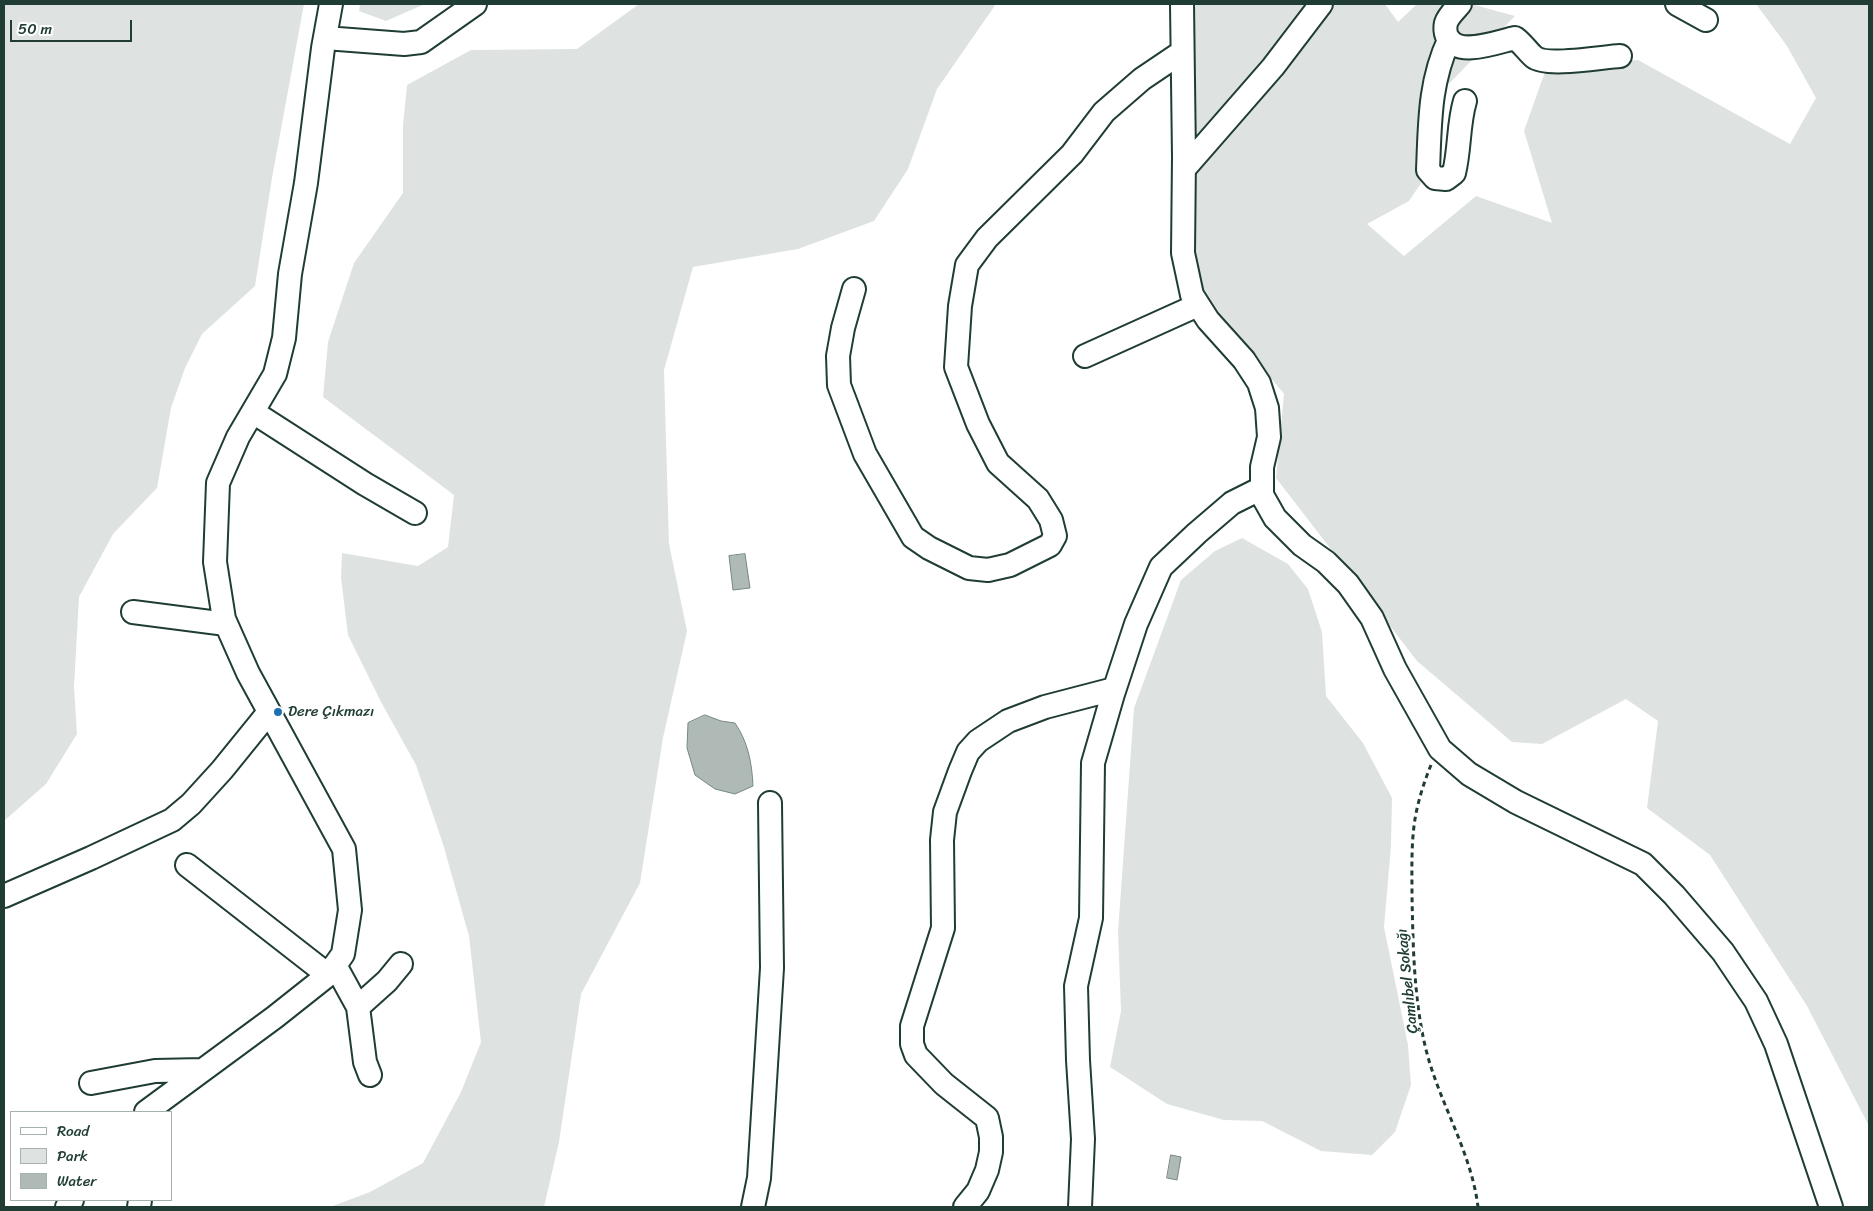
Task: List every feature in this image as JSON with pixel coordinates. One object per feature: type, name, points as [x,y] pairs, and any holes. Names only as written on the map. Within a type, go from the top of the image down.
[{"type":"street","points":[[147,1111],[275,1017],[332,970],[343,954],[350,910],[344,849],[248,673],[226,624],[215,562],[218,483],[238,436],[275,374],[284,338],[290,274],[306,183],[331,4]]},
{"type":"street","points":[[325,38],[404,44],[421,42],[475,4]]},
{"type":"street","points":[[1182,4],[1183,252],[1192,295],[1208,320],[1244,360],[1259,383],[1266,408],[1269,437],[1262,467],[1262,495],[1274,518],[1302,545],[1326,562],[1348,584],[1372,618],[1396,669],[1440,749],[1469,774],[1516,802],[1642,864],[1674,895],[1723,952],[1756,1001],[1776,1044],[1831,1207]]},
{"type":"street","points":[[1184,169],[1272,67],[1321,4]]},
{"type":"street","points":[[1460,4],[1446,22],[1446,34],[1454,45],[1462,48],[1474,48],[1515,38],[1534,57],[1540,60],[1553,62],[1620,56]]},
{"type":"street","points":[[1677,4],[1706,20]]},
{"type":"street","points":[[1449,40],[1438,66],[1431,102],[1428,170],[1435,178],[1446,179],[1454,173],[1459,151],[1461,118],[1465,101]]},
{"type":"street","points":[[854,289],[843,328],[838,356],[839,385],[865,454],[913,537],[929,548],[969,568],[988,570],[1010,565],[1050,545],[1056,536],[1051,520],[1038,499],[998,463],[978,424],[956,367],[960,306],[967,265],[987,238],[1072,154],[1104,112],[1142,79],[1182,52]]},
{"type":"street","points":[[1085,356],[1198,305]]},
{"type":"street","points":[[253,412],[365,484],[415,513]]},
{"type":"street","points":[[1080,1207],[1084,1139],[1078,1060],[1076,986],[1091,918],[1093,764],[1114,690],[1136,624],[1162,568],[1197,533],[1232,503],[1262,488]]},
{"type":"street","points":[[133,612],[226,624]]},
{"type":"street","points":[[965,1207],[978,1191],[987,1170],[991,1152],[991,1137],[986,1118],[944,1084],[916,1054],[912,1044],[912,1026],[943,928],[942,840],[945,812],[968,752],[978,741],[1008,721],[1026,714],[1045,707],[1114,690]]},
{"type":"street","points":[[4,896],[172,820],[191,804],[222,770],[269,712]]},
{"type":"street","points":[[753,1207],[759,1178],[772,968],[770,803]]},
{"type":"street","points":[[187,865],[332,970],[358,1007],[365,1062],[370,1075]]},
{"type":"street","points":[[358,1007],[387,981],[401,964]]},
{"type":"street","points":[[91,1082],[155,1071],[202,1070]]},
{"type":"street","points":[[169,1111],[176,1090]]},
{"type":"path","name":"Çamlıbel Sokağı","points":[[1440,749],[1431,764],[1415,817],[1412,852],[1413,947],[1422,1027],[1429,1061],[1466,1159],[1478,1207]]},
{"type":"green space","points":[[4,4],[304,4],[272,178],[255,286],[202,334],[185,368],[171,408],[157,488],[113,534],[79,597],[74,687],[77,734],[46,784],[4,821]]},
{"type":"green space","points":[[360,4],[425,4],[386,21],[359,11]]},
{"type":"green space","points":[[639,4],[996,4],[937,89],[908,169],[874,221],[798,249],[693,267],[664,370],[669,544],[687,631],[663,738],[640,883],[581,994],[559,1142],[544,1207],[330,1207],[370,1192],[423,1163],[461,1092],[481,1042],[469,936],[443,844],[416,765],[381,702],[348,635],[341,578],[342,553],[418,566],[448,547],[454,495],[323,397],[328,342],[354,263],[403,193],[403,125],[407,85],[471,50],[577,49]]},
{"type":"green space","points":[[1188,4],[1385,4],[1398,22],[1417,4],[1471,4],[1515,16],[1438,95],[1436,161],[1409,201],[1367,224],[1404,256],[1476,196],[1552,223],[1524,131],[1547,66],[1638,60],[1790,144],[1816,98],[1787,46],[1756,4],[1869,4],[1869,1126],[1807,1006],[1710,855],[1647,808],[1658,721],[1626,699],[1542,744],[1512,742],[1417,661],[1276,478],[1284,394],[1195,286]]},
{"type":"green space","points":[[1242,538],[1288,564],[1308,589],[1322,632],[1326,696],[1363,743],[1392,798],[1391,846],[1384,927],[1408,1045],[1411,1085],[1395,1132],[1372,1155],[1321,1151],[1262,1121],[1224,1120],[1167,1104],[1110,1067],[1121,1011],[1118,932],[1134,708],[1181,580],[1215,551]]},
{"type":"water","points":[[745,554],[750,588],[733,590],[729,556]]},
{"type":"water","points":[[705,715],[721,721],[735,723],[748,753],[752,769],[753,786],[735,794],[715,789],[695,775],[687,748],[688,723]]},
{"type":"water","points":[[1171,1155],[1181,1157],[1177,1180],[1167,1178]]},
{"type":"place","name":"Dere Çıkmazı","points":[[278,712]]}]
